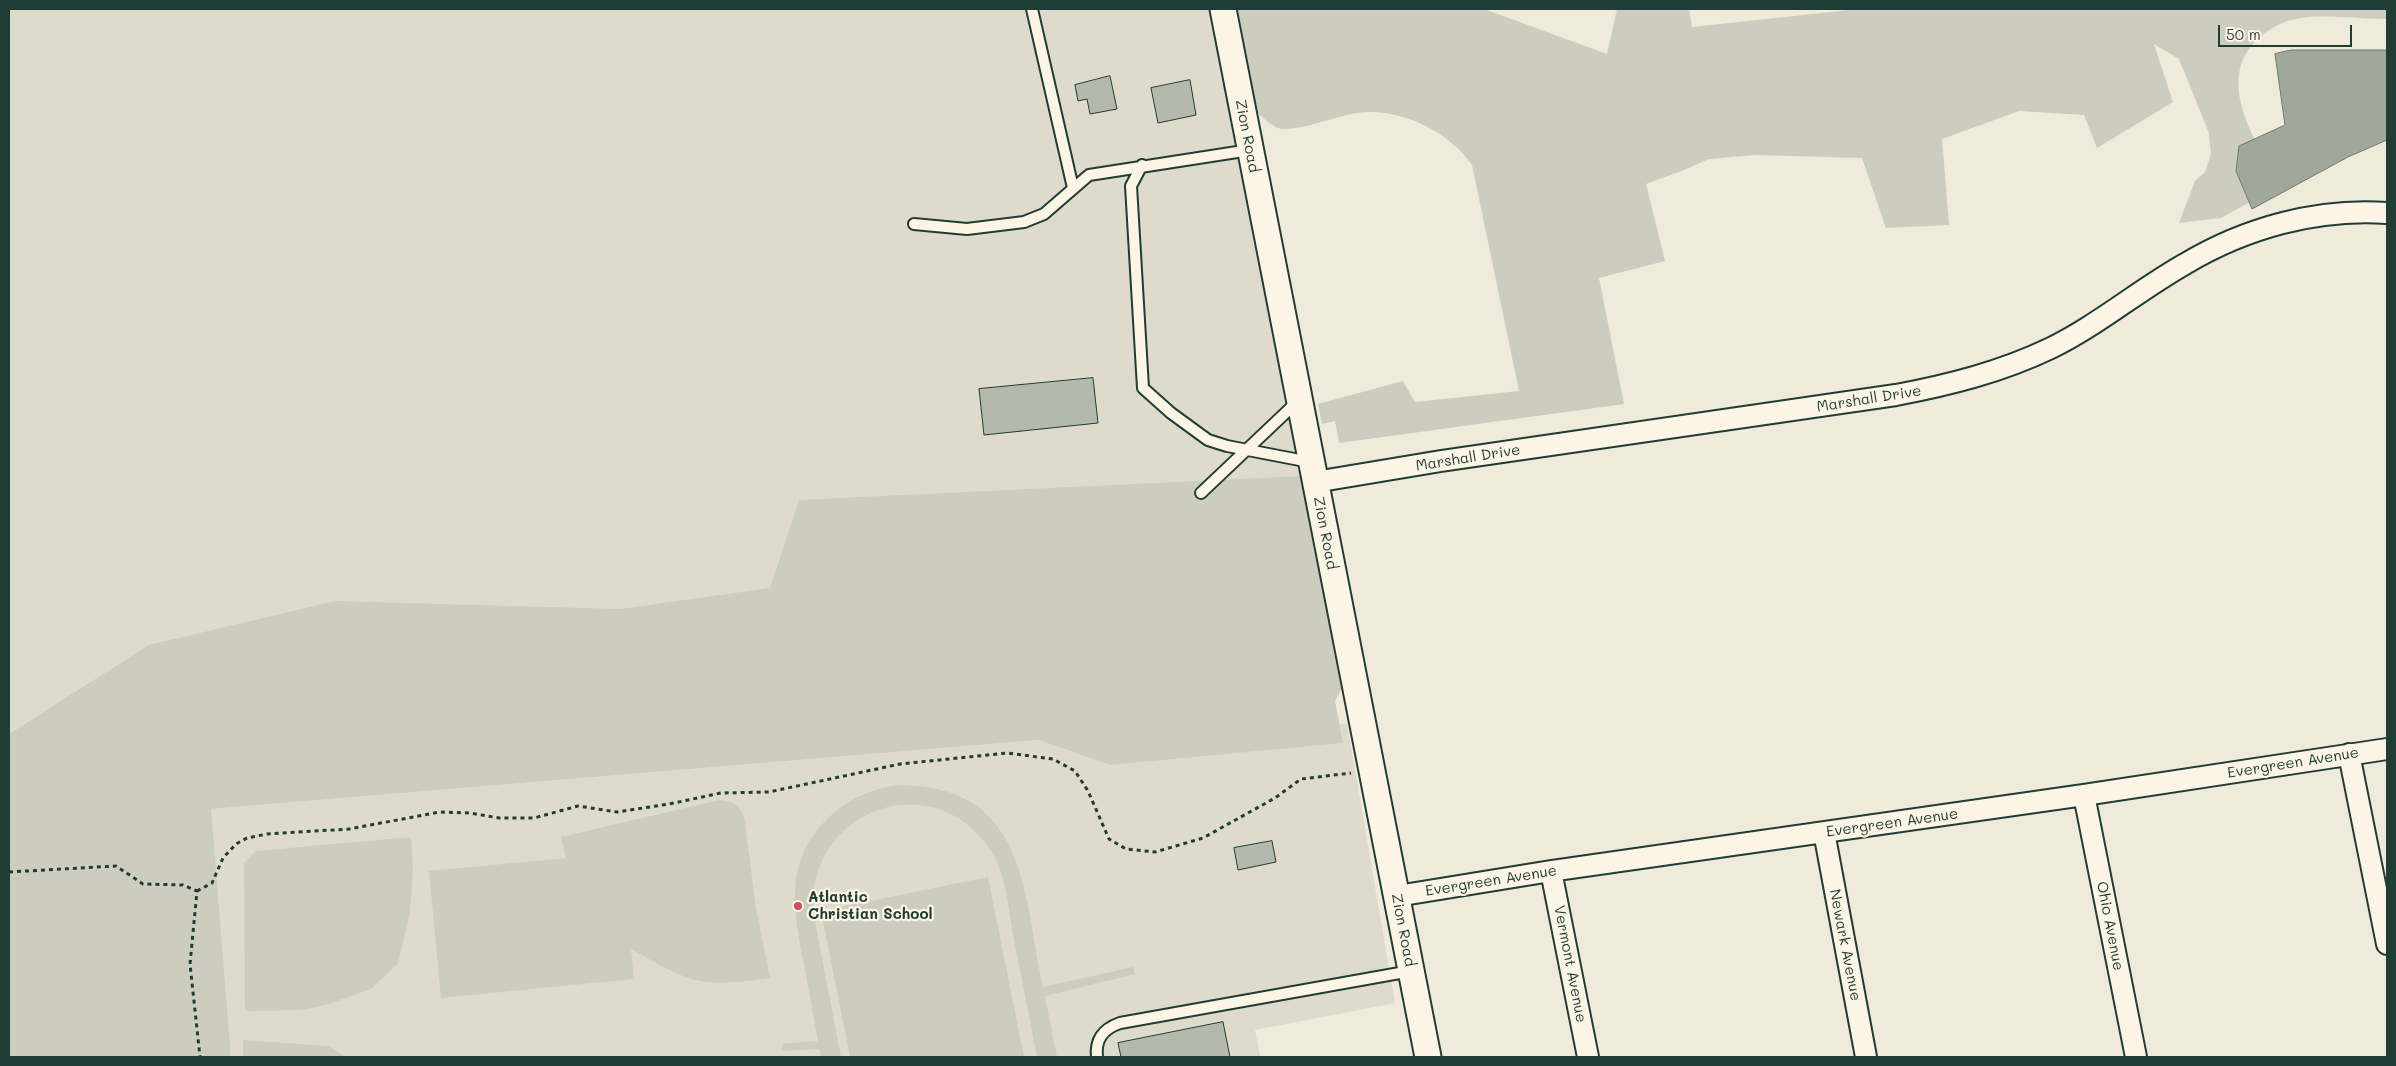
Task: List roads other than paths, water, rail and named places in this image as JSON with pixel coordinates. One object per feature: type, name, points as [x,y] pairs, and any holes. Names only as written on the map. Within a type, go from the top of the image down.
[{"type":"street","name":"Zion Road","points":[[1223,9],[1428,1057]]},
{"type":"street","name":"Marshall Drive","points":[[1313,472],[1451,460],[1896,396],[1956,383],[1996,370],[2051,348],[2098,321],[2184,264],[2254,232],[2310,217],[2353,212],[2387,213]]},
{"type":"street","name":"Evergreen Avenue","points":[[1396,896],[1551,871],[2084,795],[2387,749]]},
{"type":"street","points":[[2349,754],[2387,944]]},
{"type":"street","name":"Ohio Avenue","points":[[2084,795],[2136,1057]]},
{"type":"street","name":"Newark Avenue","points":[[1824,832],[1866,1057]]},
{"type":"street","name":"Vermont Avenue","points":[[1551,871],[1588,1057]]},
{"type":"lane","points":[[1032,9],[1073,188]]},
{"type":"lane","points":[[914,224],[967,229],[1024,222],[1044,214],[1089,175],[1142,165],[1250,150]]},
{"type":"lane","points":[[1142,165],[1131,186],[1143,388],[1171,413],[1208,440],[1247,449],[1313,472]]},
{"type":"lane","points":[[1201,493],[1299,400]]},
{"type":"lane","points":[[1097,1057],[1097,1042],[1101,1035],[1109,1028],[1120,1024],[1412,970]]},
{"type":"place","name":"Atlantic Christian School","points":[[798,906]]}]
